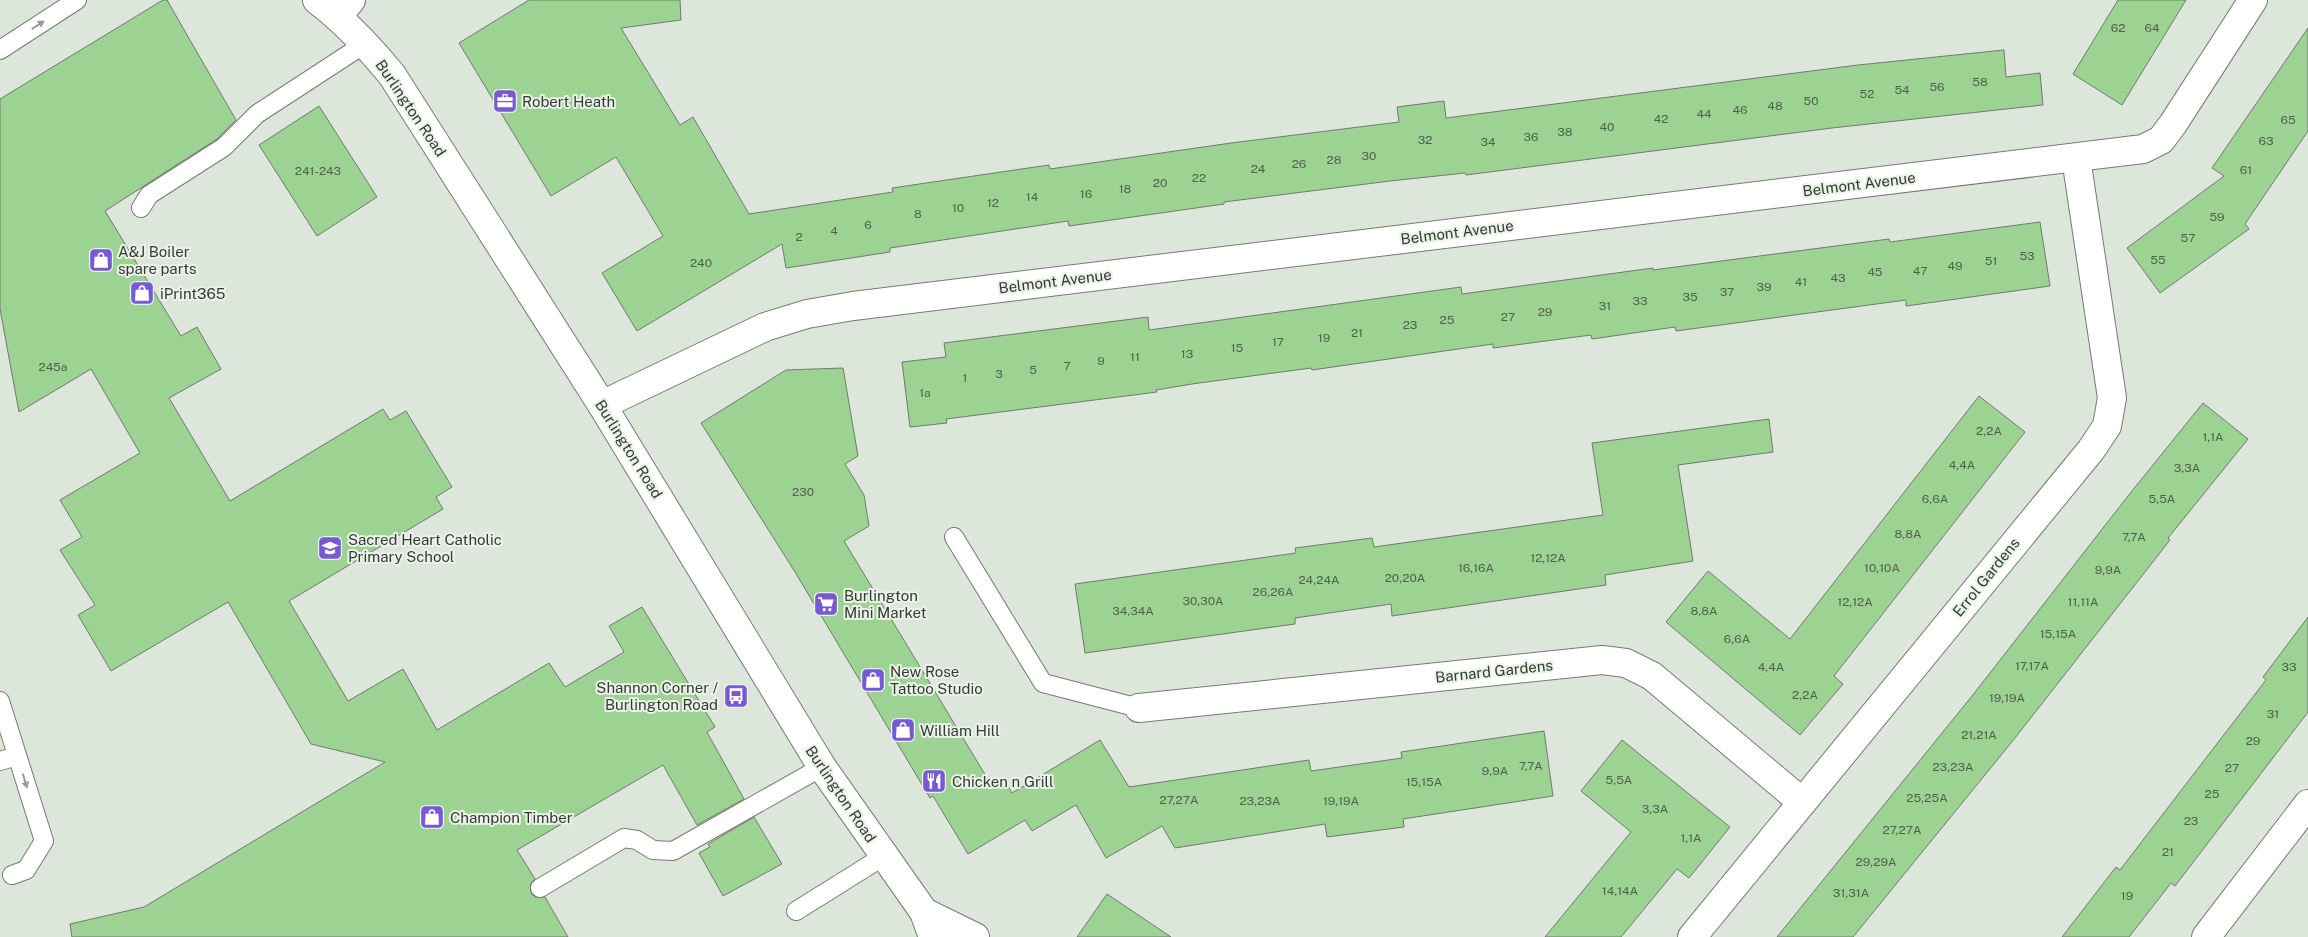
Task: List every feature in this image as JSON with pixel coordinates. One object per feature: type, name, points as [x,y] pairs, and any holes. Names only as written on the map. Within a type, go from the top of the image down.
[{"type":"street","name":"Belmont Avenue","points":[[602,405],[765,327],[806,314],[853,306],[2142,150],[2161,140],[2253,0]]},
{"type":"street","name":"Burlington Road","points":[[336,5],[396,82],[602,405],[822,768],[924,912],[933,937]]},
{"type":"street","name":"Errol Gardens","points":[[1692,937],[2091,450],[2107,426],[2112,398],[2076,158]]},
{"type":"street","name":"Barnard Gardens","points":[[1139,708],[1602,660],[1626,663],[1652,676],[1802,802]]},
{"type":"street","points":[[2206,937],[2308,804]]},
{"type":"street","name":"Burlington Road","points":[[924,912],[975,937]]},
{"type":"lane","points":[[0,50],[77,0]]},
{"type":"lane","points":[[141,208],[149,195],[224,147],[257,114],[366,43]]},
{"type":"lane","points":[[954,537],[1043,683],[1139,708]]},
{"type":"lane","points":[[0,701],[44,841],[26,870],[12,875]]},
{"type":"lane","points":[[0,761],[17,756]]},
{"type":"lane","points":[[540,888],[624,838],[637,840],[653,850],[673,851],[822,768]]},
{"type":"lane","points":[[796,911],[884,856]]},
{"type":"building","points":[[163,0],[167,0],[236,120],[217,139],[105,211],[181,336],[197,327],[221,369],[169,398],[230,501],[383,409],[390,420],[406,411],[452,487],[436,497],[443,509],[289,601],[348,701],[403,669],[437,730],[549,663],[565,687],[624,652],[609,626],[642,607],[715,727],[707,732],[744,799],[697,825],[663,765],[517,850],[535,879],[531,883],[531,893],[535,897],[545,897],[568,937],[72,937],[70,924],[144,907],[385,762],[311,744],[228,602],[111,671],[78,615],[95,605],[60,550],[82,537],[60,500],[140,453],[91,369],[19,412],[0,309],[0,99]]},
{"type":"building","points":[[529,0],[680,0],[681,20],[621,28],[680,125],[693,117],[749,214],[893,192],[892,188],[1049,165],[1050,169],[1231,143],[1399,122],[1397,107],[1444,101],[1446,118],[1858,65],[2004,50],[2006,77],[2040,73],[2043,105],[1832,128],[1466,175],[1465,173],[1390,181],[1224,202],[1224,204],[1069,226],[1068,221],[890,248],[890,252],[786,268],[782,244],[637,331],[602,273],[663,236],[616,157],[551,196],[459,43]]},
{"type":"building","points":[[2118,0],[2186,0],[2122,105],[2073,74]]},
{"type":"building","points":[[2308,28],[2308,131],[2245,224],[2249,229],[2160,293],[2127,248],[2224,176],[2212,168]]},
{"type":"building","points":[[319,106],[377,197],[317,236],[259,145]]},
{"type":"building","points":[[2040,222],[2050,286],[1906,306],[1906,300],[1676,331],[1675,327],[1592,339],[1591,335],[1493,348],[1493,344],[1312,370],[1311,368],[1192,384],[1156,390],[1157,392],[946,419],[947,423],[910,427],[902,362],[946,357],[944,343],[1148,317],[1149,330],[1461,287],[1462,294],[1653,268],[1653,270],[1889,239],[1890,242]]},
{"type":"building","points":[[843,368],[858,456],[845,464],[864,495],[869,526],[844,541],[992,786],[1004,779],[1012,793],[1100,740],[1129,787],[1309,760],[1311,771],[1402,758],[1401,752],[1544,731],[1553,796],[1403,819],[1404,827],[1327,837],[1325,824],[1175,848],[1162,826],[1106,858],[1076,805],[1032,831],[1025,820],[968,854],[933,796],[930,798],[795,572],[701,423],[786,370]]},
{"type":"building","points":[[1979,396],[2025,432],[1834,676],[1843,684],[1800,735],[1666,622],[1708,571],[1790,639]]},
{"type":"building","points":[[2203,403],[2248,439],[2168,538],[2170,540],[2015,738],[1853,937],[1777,937],[1972,696]]},
{"type":"building","points":[[1769,419],[1773,452],[1678,465],[1693,561],[1605,575],[1606,585],[1392,616],[1391,604],[1295,618],[1295,624],[1085,653],[1075,584],[1296,553],[1295,548],[1372,538],[1374,547],[1603,515],[1592,443]]},
{"type":"building","points":[[2308,617],[2308,712],[2175,886],[2171,883],[2129,937],[2062,937],[2116,867],[2120,870],[2266,680],[2263,677]]},
{"type":"building","points":[[1622,740],[1730,827],[1689,878],[1677,869],[1621,937],[1545,937],[1631,832],[1581,791]]},
{"type":"building","points":[[754,817],[782,864],[723,896],[699,853],[710,847],[708,844]]},
{"type":"building","points":[[1107,894],[1171,937],[1077,937]]},
{"type":"place","name":"Robert Heath","points":[[505,101]]},
{"type":"place","name":"A&J Boiler spare parts","points":[[101,260]]},
{"type":"place","name":"iPrint365","points":[[142,293]]},
{"type":"place","name":"Sacred Heart Catholic Primary School","points":[[330,548]]},
{"type":"place","name":"Burlington Mini Market","points":[[826,604]]},
{"type":"place","name":"New Rose Tattoo Studio","points":[[873,680]]},
{"type":"place","name":"Shannon Corner / Burlington Road","points":[[736,696]]},
{"type":"place","name":"William Hill","points":[[903,730]]},
{"type":"place","name":"Chicken n Grill","points":[[934,781]]},
{"type":"place","name":"Champion Timber","points":[[432,817]]}]
